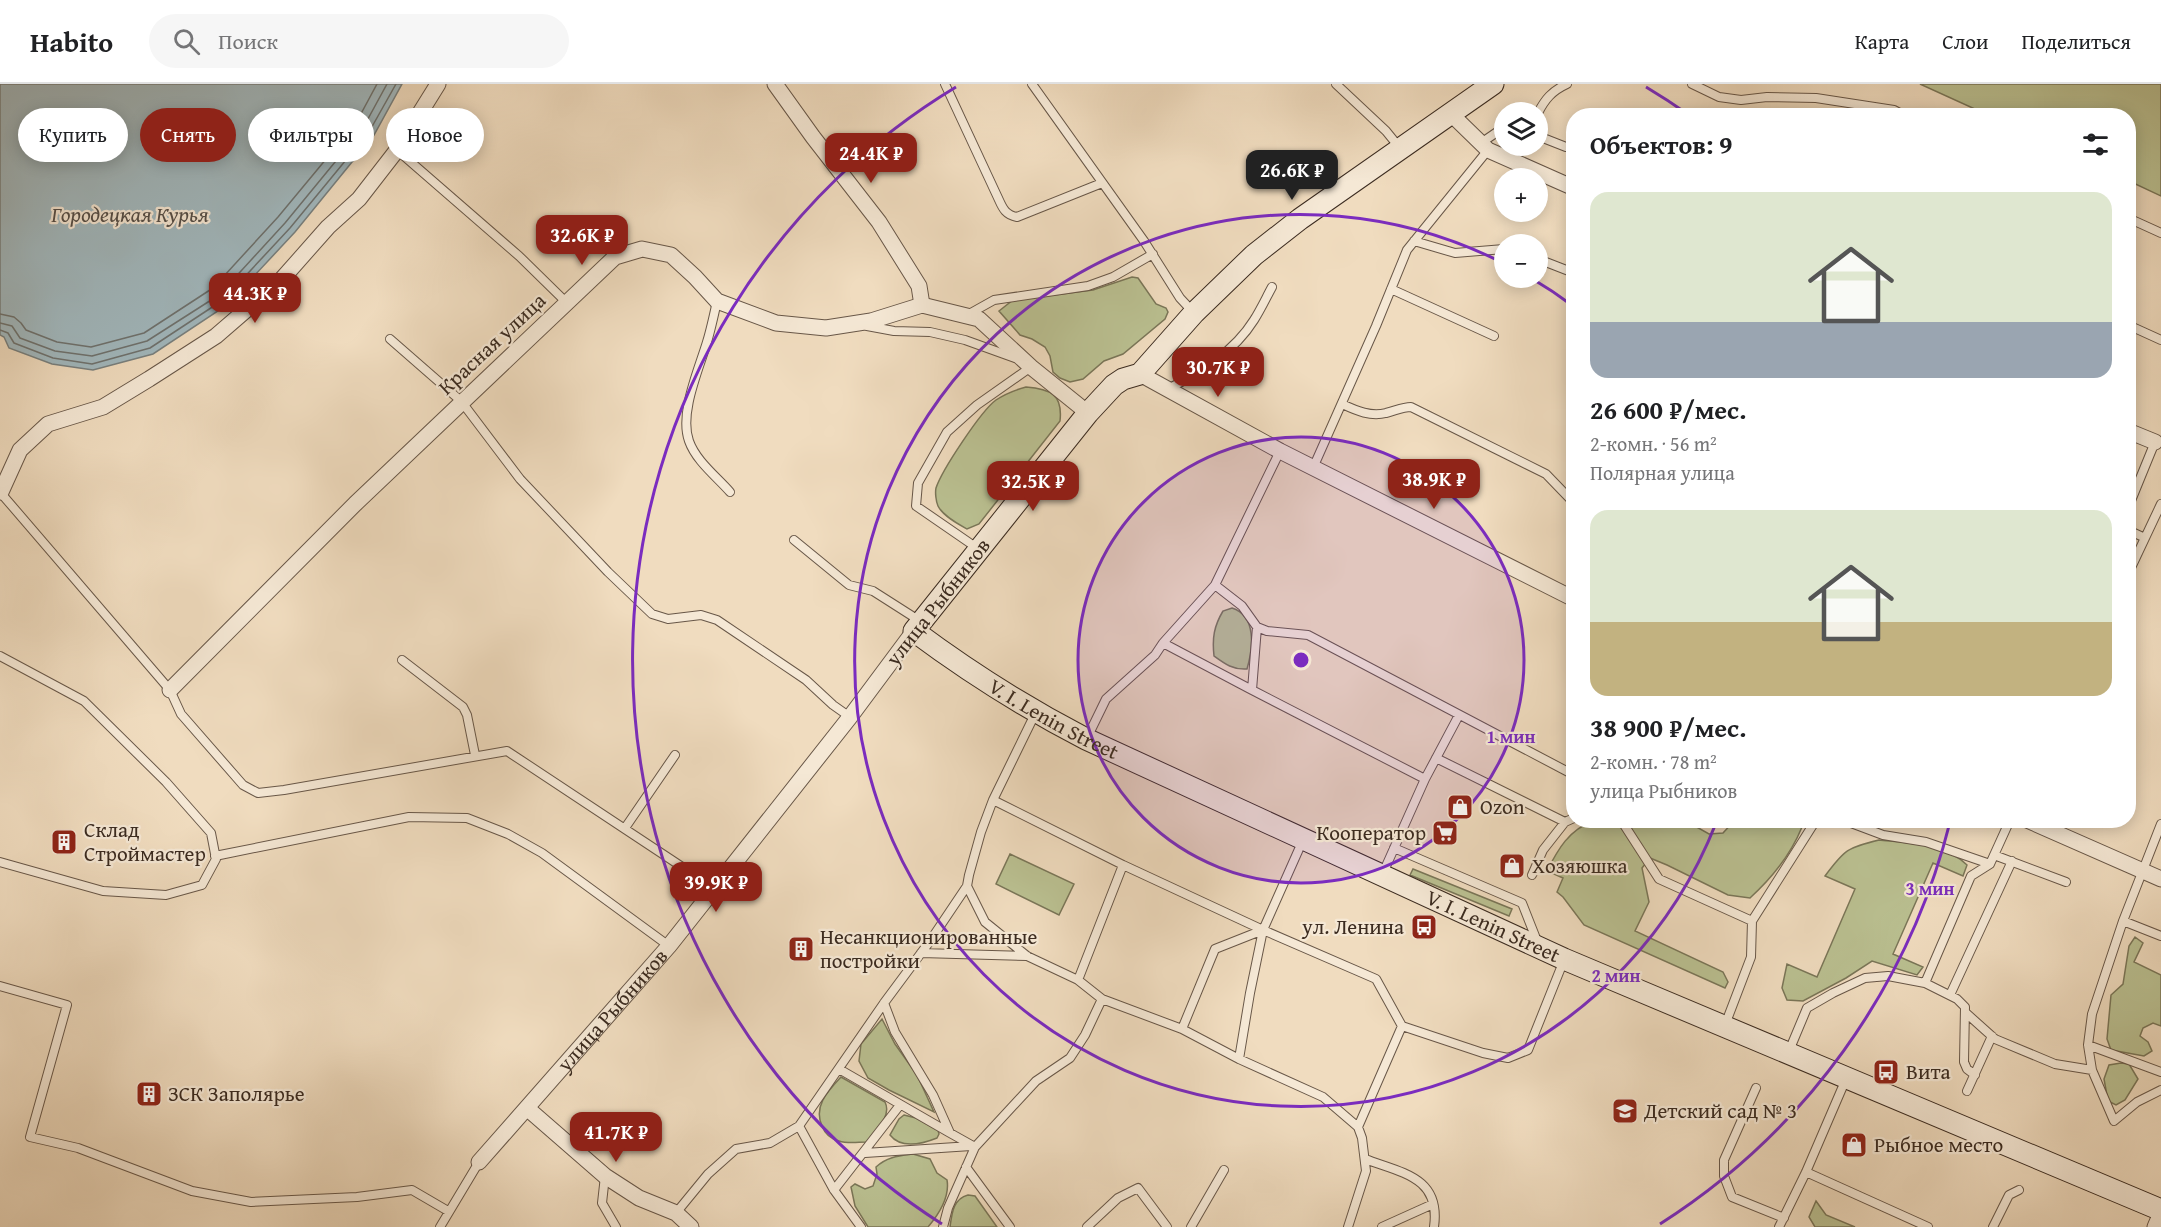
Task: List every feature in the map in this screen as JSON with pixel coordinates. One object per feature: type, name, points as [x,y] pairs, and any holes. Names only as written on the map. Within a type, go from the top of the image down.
[{"type":"main road","points":[[1140,374],[1194,313],[1254,255],[1300,219],[1492,84]]},
{"type":"main road","name":"улица Рыбников","points":[[918,627],[1088,413],[1114,385],[1123,379],[1140,374]]},
{"type":"main road","name":"V. I. Lenin Street","points":[[918,627],[961,666],[1036,713],[1086,739],[1564,959],[2161,1211]]},
{"type":"street","points":[[423,108],[438,84]]},
{"type":"street","points":[[775,84],[885,232],[919,286],[922,305],[979,319],[1028,364],[1088,413]]},
{"type":"street","points":[[1450,113],[1484,147],[1566,184]]},
{"type":"street","points":[[1,492],[20,450],[48,424],[103,407],[216,336],[282,279],[328,227],[359,199],[388,162]]},
{"type":"street","name":"Красная улица","points":[[170,690],[347,512],[615,256],[642,249],[670,255],[717,301],[776,323],[826,328],[871,321],[922,305]]},
{"type":"street","points":[[1140,374],[1280,451],[1566,595]]},
{"type":"street","points":[[2136,434],[2158,442]]},
{"type":"street","name":"улица Рыбников","points":[[479,1162],[669,946],[918,627]]},
{"type":"street","points":[[2045,828],[2161,879]]},
{"type":"street","points":[[528,1109],[605,1176],[639,1197],[676,1213],[691,1227]]},
{"type":"street","points":[[2155,1227],[2161,1211]]},
{"type":"lane","points":[[945,84],[1004,211],[1010,216],[1017,217],[1102,183]]},
{"type":"lane","points":[[1032,84],[1153,254],[1180,298],[1194,313]]},
{"type":"lane","points":[[1336,84],[1386,131],[1400,148]]},
{"type":"lane","points":[[1544,102],[1557,89],[1567,84]]},
{"type":"lane","points":[[1692,84],[1719,97],[1741,100],[1767,97],[1816,98],[1881,108]]},
{"type":"lane","points":[[1313,468],[1407,250],[1484,147],[1494,138]]},
{"type":"lane","points":[[1548,140],[1566,147]]},
{"type":"lane","points":[[411,162],[519,256],[567,303]]},
{"type":"lane","points":[[2136,222],[2161,233]]},
{"type":"lane","points":[[1414,241],[1455,253],[1494,250]]},
{"type":"lane","points":[[966,316],[994,300],[1088,286],[1113,277],[1153,254]]},
{"type":"lane","points":[[1548,263],[1566,270]]},
{"type":"lane","points":[[1168,389],[1194,376],[1222,357],[1253,322],[1272,287]]},
{"type":"lane","points":[[1391,290],[1494,336]]},
{"type":"lane","points":[[717,301],[686,422],[688,440],[695,453],[730,492]]},
{"type":"lane","points":[[854,324],[894,332],[930,332],[965,340],[1028,364]]},
{"type":"lane","points":[[2136,329],[2161,340]]},
{"type":"lane","points":[[390,339],[461,401],[520,479],[608,572],[652,614],[668,619],[701,615],[717,620],[797,674],[850,717]]},
{"type":"lane","points":[[978,550],[916,506],[918,483],[946,432],[1028,364]]},
{"type":"lane","points":[[1342,405],[1361,413],[1379,414],[1411,407],[1546,474],[1566,495]]},
{"type":"lane","points":[[2136,490],[2158,442]]},
{"type":"lane","points":[[1086,739],[1106,699],[1155,655],[1215,585],[1280,451]]},
{"type":"lane","points":[[1,492],[170,690],[181,714],[243,785],[258,793],[507,751],[714,888]]},
{"type":"lane","points":[[2136,557],[2161,504]]},
{"type":"lane","points":[[2136,534],[2145,538]]},
{"type":"lane","points":[[794,540],[849,585],[873,591],[918,627]]},
{"type":"lane","points":[[1215,585],[1242,606],[1257,627],[1268,631],[1308,635],[1566,771]]},
{"type":"lane","points":[[1252,690],[1257,627]]},
{"type":"lane","points":[[1163,643],[1425,779]]},
{"type":"lane","points":[[0,657],[84,701],[166,782],[210,833],[216,856],[202,885],[166,895],[103,891],[0,862]]},
{"type":"lane","points":[[402,660],[463,707],[467,715],[475,755]]},
{"type":"lane","points":[[676,1213],[708,1174],[736,1149],[770,1143],[799,1126],[967,886],[981,832],[993,800],[1036,713]]},
{"type":"lane","points":[[1382,875],[1425,779],[1460,715]]},
{"type":"lane","points":[[625,828],[675,755]]},
{"type":"lane","points":[[1437,758],[1565,822],[1543,850],[1533,874]]},
{"type":"lane","points":[[993,800],[1123,865],[1376,979],[1402,1026],[1483,1053],[1508,1058],[1528,1050],[1564,959]]},
{"type":"lane","points":[[216,856],[409,817],[467,818],[508,834],[542,853],[669,946]]},
{"type":"lane","points":[[2161,824],[2123,921],[2092,1014],[2088,1045],[2092,1070],[2114,1121],[2137,1102],[2161,1090]]},
{"type":"lane","points":[[1626,828],[1659,879],[1752,921]]},
{"type":"lane","points":[[1725,1026],[1751,957],[1752,921],[1811,828]]},
{"type":"lane","points":[[1865,828],[1883,835],[1926,842],[1990,864]]},
{"type":"lane","points":[[1925,983],[1971,876],[1990,864],[2006,828]]},
{"type":"lane","points":[[1239,1059],[1263,930],[1304,839]]},
{"type":"lane","points":[[1394,848],[1522,903],[1540,948]]},
{"type":"lane","points":[[1994,855],[2066,882]]},
{"type":"lane","points":[[1950,995],[2012,861]]},
{"type":"lane","points":[[1078,980],[1123,865]]},
{"type":"lane","points":[[967,886],[985,922],[1027,956],[1078,980],[1102,999],[1182,1029],[1239,1059],[1323,1097],[1358,1127],[1362,1138],[1366,1171],[1348,1227]]},
{"type":"lane","points":[[2123,921],[2161,936]]},
{"type":"lane","points":[[1182,1029],[1215,948],[1263,930]]},
{"type":"lane","points":[[921,953],[1027,956]]},
{"type":"lane","points":[[1788,1053],[1807,1008],[1866,978],[1888,976],[1925,983],[1957,999],[1965,1007],[1964,1062],[1967,1070],[1975,1075]]},
{"type":"lane","points":[[0,986],[67,1005],[30,1137],[78,1148],[192,1191],[251,1202],[357,1197],[412,1190],[448,1212]]},
{"type":"lane","points":[[943,1227],[948,1208],[973,1146],[1036,1081],[1070,1058],[1085,1035],[1102,999]]},
{"type":"lane","points":[[884,1003],[895,1032],[933,1095],[950,1133]]},
{"type":"lane","points":[[1966,1013],[1992,1036],[2055,1064],[2092,1070]]},
{"type":"lane","points":[[1358,1127],[1402,1026]]},
{"type":"lane","points":[[1967,1091],[1992,1036]]},
{"type":"lane","points":[[2088,1045],[2161,1072]]},
{"type":"lane","points":[[839,1069],[973,1146]]},
{"type":"lane","points":[[1779,1227],[1806,1172],[1846,1077]]},
{"type":"lane","points":[[1756,1088],[1724,1160],[1724,1176],[1732,1197],[1784,1218]]},
{"type":"lane","points":[[834,1190],[900,1105]]},
{"type":"lane","points":[[799,1126],[834,1190],[861,1227]]},
{"type":"lane","points":[[865,1153],[973,1146]]},
{"type":"lane","points":[[1365,1159],[1418,1179],[1428,1190],[1433,1204],[1434,1227]]},
{"type":"lane","points":[[440,1227],[479,1162]]},
{"type":"lane","points":[[966,1167],[1010,1227]]},
{"type":"lane","points":[[1191,1227],[1224,1170]]},
{"type":"lane","points":[[1806,1172],[1928,1227]]},
{"type":"lane","points":[[605,1176],[603,1203],[616,1227]]},
{"type":"lane","points":[[1087,1227],[1118,1198],[1138,1188],[1167,1227]]},
{"type":"lane","points":[[1993,1227],[2009,1195],[2019,1190]]},
{"type":"lane","points":[[1383,1227],[1433,1204]]},
{"type":"green space","points":[[1920,84],[2161,84],[2161,196],[2136,184],[2136,108],[1973,108]]},
{"type":"green space","points":[[1132,277],[1138,278],[1156,304],[1166,308],[1168,312],[1165,319],[1123,354],[1104,361],[1083,379],[1070,382],[1060,378],[1053,372],[1050,356],[1045,347],[1020,335],[999,311],[1013,300],[1093,290]]},
{"type":"green space","points":[[1026,387],[1042,389],[1057,399],[1060,421],[979,524],[967,529],[940,510],[936,488],[963,441],[989,406],[1003,396]]},
{"type":"green space","points":[[1232,608],[1246,618],[1249,625],[1251,652],[1247,669],[1233,667],[1214,656],[1216,627],[1223,611]]},
{"type":"green space","points":[[1580,828],[1698,828],[1709,834],[1723,833],[1728,828],[1802,828],[1787,856],[1750,898],[1728,895],[1650,858],[1642,868],[1649,902],[1635,931],[1723,972],[1728,982],[1725,988],[1584,925],[1557,892],[1563,878],[1547,871],[1565,841]]},
{"type":"green space","points":[[1879,840],[1937,849],[1958,858],[1967,865],[1963,876],[1933,863],[1893,954],[1923,967],[1917,975],[1872,961],[1803,1001],[1787,1000],[1782,988],[1787,964],[1817,977],[1855,889],[1825,876],[1837,860],[1848,851]]},
{"type":"green space","points":[[1010,854],[1074,884],[1059,915],[996,884]]},
{"type":"green space","points":[[1413,869],[1512,909],[1509,916],[1410,875]]},
{"type":"green space","points":[[2135,937],[2143,943],[2134,962],[2161,975],[2161,1026],[2153,1023],[2143,1028],[2140,1036],[2148,1042],[2152,1051],[2144,1056],[2111,1050],[2107,1039],[2111,995],[2123,984],[2129,946]]},
{"type":"green space","points":[[882,1019],[895,1044],[917,1075],[934,1112],[868,1078],[859,1061],[861,1044]]},
{"type":"green space","points":[[2129,1064],[2138,1079],[2125,1100],[2116,1105],[2108,1101],[2104,1079],[2109,1065]]},
{"type":"green space","points":[[841,1077],[885,1102],[887,1107],[885,1118],[867,1142],[836,1140],[827,1134],[822,1126],[819,1112],[823,1099]]},
{"type":"green space","points":[[904,1115],[916,1118],[938,1130],[937,1138],[912,1144],[895,1139],[890,1135],[899,1119]]},
{"type":"green space","points":[[913,1154],[930,1159],[937,1173],[947,1180],[947,1193],[940,1211],[928,1227],[868,1227],[855,1206],[851,1187],[855,1184],[865,1189],[873,1186],[877,1174],[876,1167],[884,1161]]},
{"type":"green space","points":[[968,1195],[975,1196],[997,1227],[950,1227],[956,1203]]},
{"type":"green space","points":[[1816,1201],[1826,1215],[1855,1227],[1815,1227],[1809,1217]]},
{"type":"water","name":"Городецкая Курья","points":[[0,84],[402,84],[389,108],[386,108],[386,113],[374,135],[374,108],[248,108],[248,162],[352,162],[295,232],[227,305],[153,354],[93,370],[52,364],[9,348],[4,337],[0,335]]},
{"type":"place","name":"Ozon","points":[[1460,807]]},
{"type":"place","name":"Кооператор","points":[[1445,833]]},
{"type":"place","name":"Склад Строймастер","points":[[64,842]]},
{"type":"place","name":"Хозяюшка","points":[[1512,866]]},
{"type":"place","name":"ул. Ленина","points":[[1424,927]]},
{"type":"place","name":"Несанкционированные постройки","points":[[801,949]]},
{"type":"place","name":"Вита","points":[[1886,1072]]},
{"type":"place","name":"ЗСК Заполярье","points":[[149,1094]]},
{"type":"place","name":"Детский сад № 3","points":[[1625,1111]]},
{"type":"place","name":"Рыбное место","points":[[1854,1145]]}]
